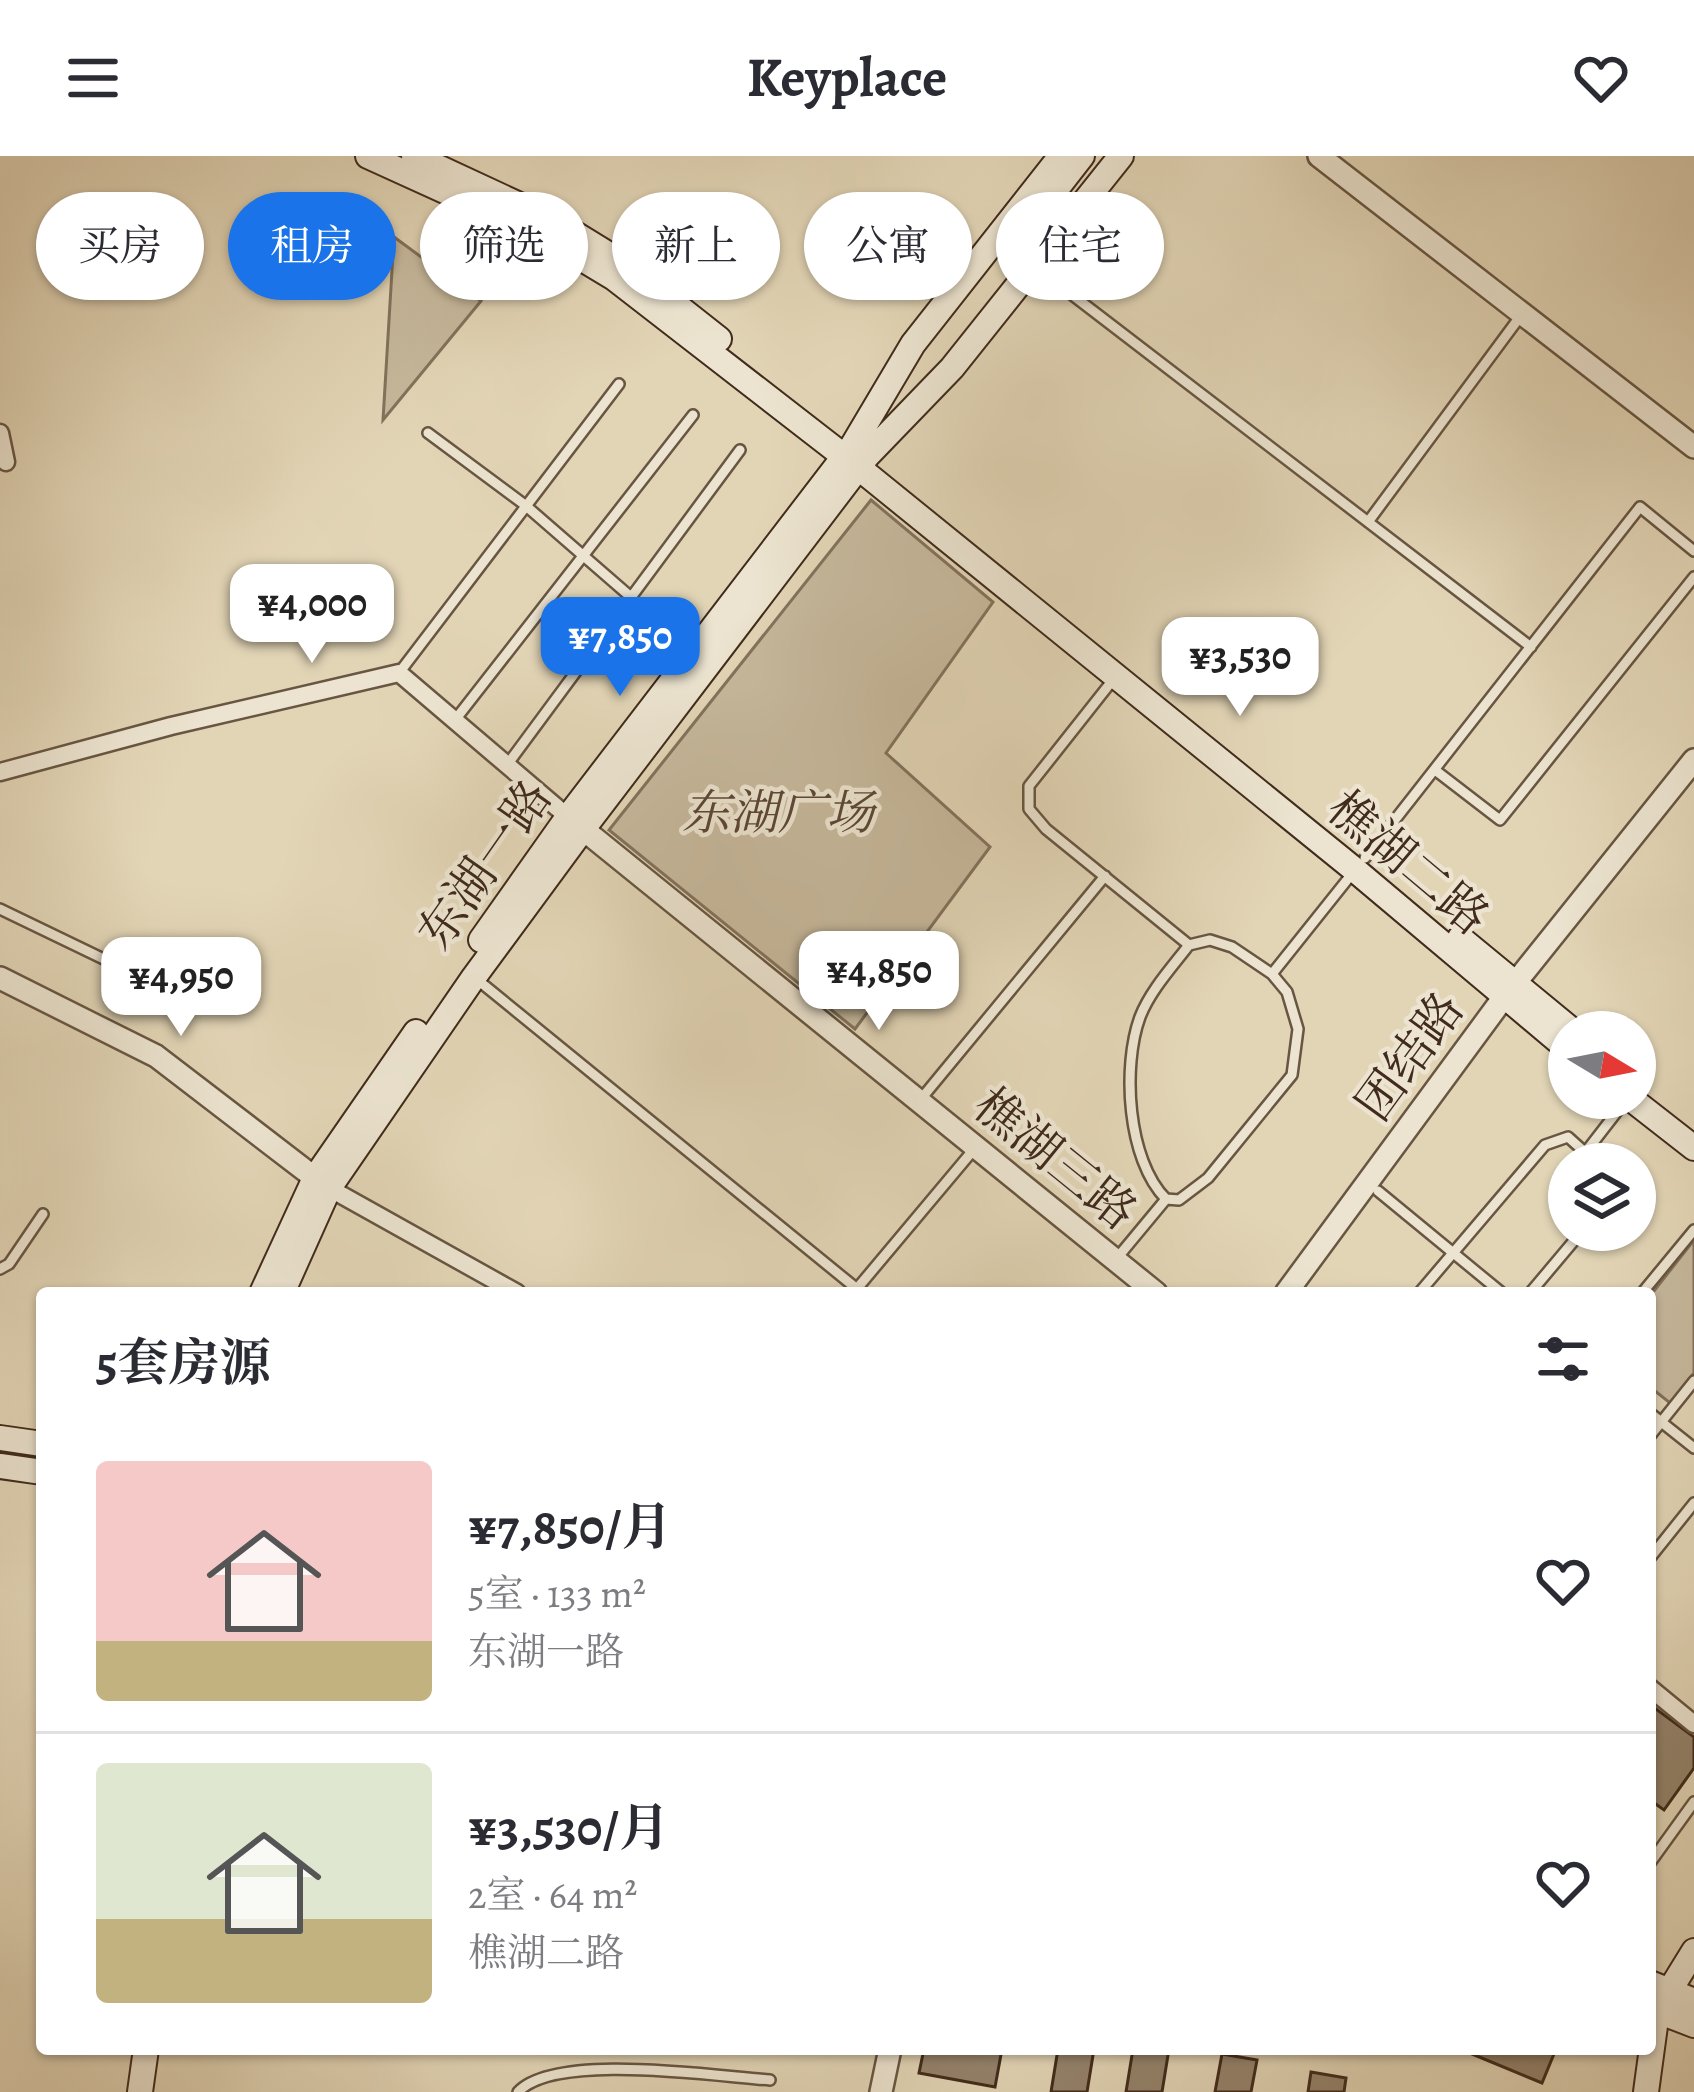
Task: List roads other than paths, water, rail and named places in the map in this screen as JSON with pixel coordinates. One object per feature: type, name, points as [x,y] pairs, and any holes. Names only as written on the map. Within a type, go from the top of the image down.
[{"type":"main road","points":[[368,156],[546,237],[614,278],[856,456]]},
{"type":"main road","points":[[414,156],[554,221],[624,264],[856,456]]},
{"type":"main road","points":[[856,456],[913,344],[1060,156]]},
{"type":"main road","points":[[284,1287],[322,1183],[474,977],[575,823],[1082,156]]},
{"type":"main road","points":[[856,456],[1106,156]]},
{"type":"main road","points":[[856,456],[952,368],[1121,156]]},
{"type":"main road","name":"樵湖二路","points":[[856,456],[1116,676],[1360,865]]},
{"type":"main road","name":"樵湖二路","points":[[856,456],[1360,865],[1548,1029]]},
{"type":"main road","name":"东湖一路","points":[[265,1287],[322,1183],[575,823]]},
{"type":"main road","name":"樵湖二路","points":[[1514,995],[1548,1016]]},
{"type":"main road","points":[[1656,1097],[1694,1127]]},
{"type":"main road","points":[[1656,1119],[1694,1148]]},
{"type":"main road","points":[[0,1438],[36,1443]]},
{"type":"main road","points":[[0,1466],[36,1471]]},
{"type":"main road","points":[[1656,1998],[1694,1951]]},
{"type":"main road","points":[[1656,1998],[1694,2002]]},
{"type":"main road","points":[[1656,1998],[1694,2025]]},
{"type":"main road","points":[[140,2092],[145,2055]]},
{"type":"main road","points":[[154,2092],[158,2055]]},
{"type":"main road","points":[[1646,2092],[1650,2055]]},
{"type":"street","points":[[1319,156],[1694,446]]},
{"type":"street","points":[[0,433],[6,462]]},
{"type":"street","points":[[0,772],[399,673],[575,823]]},
{"type":"street","name":"团结路","points":[[1291,1287],[1694,760]]},
{"type":"street","name":"团结路","points":[[1306,1287],[1514,995],[1694,781]]},
{"type":"street","name":"樵湖三路","points":[[575,823],[1149,1287]]},
{"type":"street","points":[[1,982],[156,1056],[322,1183],[506,1287]]},
{"type":"street","points":[[1656,1693],[1694,1724]]},
{"type":"street","points":[[881,2092],[889,2055]]},
{"type":"street","points":[[895,2092],[902,2055]]},
{"type":"lane","points":[[1079,300],[1531,647]]},
{"type":"lane","points":[[1368,522],[1522,314]]},
{"type":"lane","points":[[399,673],[619,384]]},
{"type":"lane","points":[[455,720],[693,415]]},
{"type":"lane","points":[[428,433],[525,505],[632,598]]},
{"type":"lane","points":[[507,765],[740,450]]},
{"type":"lane","points":[[1272,974],[1640,507],[1694,551]]},
{"type":"lane","points":[[1435,770],[1500,820],[1694,577]]},
{"type":"lane","points":[[1116,676],[1029,786],[1029,808],[1046,829],[1189,945]]},
{"type":"lane","points":[[918,1102],[1105,877]]},
{"type":"lane","points":[[0,910],[170,991]]},
{"type":"lane","points":[[1210,940],[1232,947],[1272,974],[1287,992],[1298,1029],[1292,1075],[1208,1178],[1179,1200],[1166,1198],[1154,1187],[1138,1154],[1130,1074],[1140,1016],[1189,945],[1210,940]]},
{"type":"lane","points":[[474,977],[851,1287]]},
{"type":"lane","points":[[1593,1143],[1612,1119]]},
{"type":"lane","points":[[1424,1287],[1548,1144]]},
{"type":"lane","points":[[861,1287],[976,1148]]},
{"type":"lane","points":[[1378,1191],[1495,1287]]},
{"type":"lane","points":[[1115,1260],[1166,1198]]},
{"type":"lane","points":[[0,1269],[9,1264],[43,1214]]},
{"type":"lane","points":[[1647,1287],[1694,1230]]},
{"type":"lane","points":[[1535,1287],[1565,1251]]},
{"type":"lane","points":[[1656,1428],[1694,1381]]},
{"type":"lane","points":[[1656,1418],[1694,1448]]},
{"type":"lane","points":[[1656,1550],[1694,1503]]},
{"type":"lane","points":[[1656,1855],[1694,1802]]},
{"type":"lane","points":[[518,2092],[528,2081],[566,2070],[770,2080]]},
{"type":"park label","name":"东湖广场","points":[[778,812]]}]
